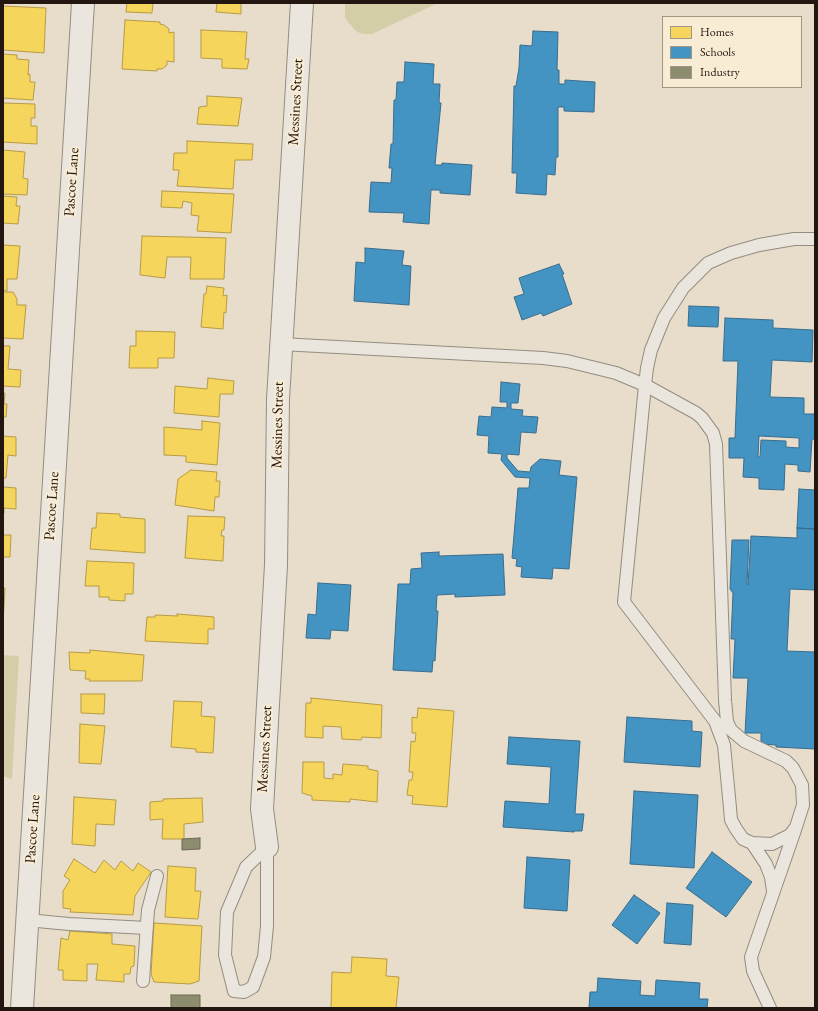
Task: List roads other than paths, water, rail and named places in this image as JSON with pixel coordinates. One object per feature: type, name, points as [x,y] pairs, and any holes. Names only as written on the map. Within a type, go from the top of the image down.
[{"type":"street","name":"Pascoe Lane","points":[[22,1008],[83,3]]},
{"type":"street","name":"Messines Street","points":[[267,847],[262,810],[276,565],[278,399],[302,3]]},
{"type":"lane","points":[[796,827],[790,835],[777,842],[762,845],[742,839],[731,820],[724,745],[715,721],[624,602],[645,385],[651,350],[664,318],[683,288],[708,263],[731,253],[759,245],[794,239],[815,238]]},
{"type":"lane","points":[[281,344],[543,358],[591,366],[616,373],[645,385],[696,413],[707,423],[713,433],[716,444],[724,700],[727,722],[736,736],[786,761],[798,776],[804,795],[803,805],[796,827],[752,958],[753,971],[770,1008]]},
{"type":"lane","points":[[752,843],[766,864],[771,877],[773,892]]},
{"type":"lane","points":[[267,847],[267,926],[264,957],[253,987],[244,992],[234,991],[225,955],[227,912],[246,867],[267,847]]},
{"type":"lane","points":[[143,981],[148,910],[157,876]]},
{"type":"lane","points":[[27,920],[146,928]]}]
